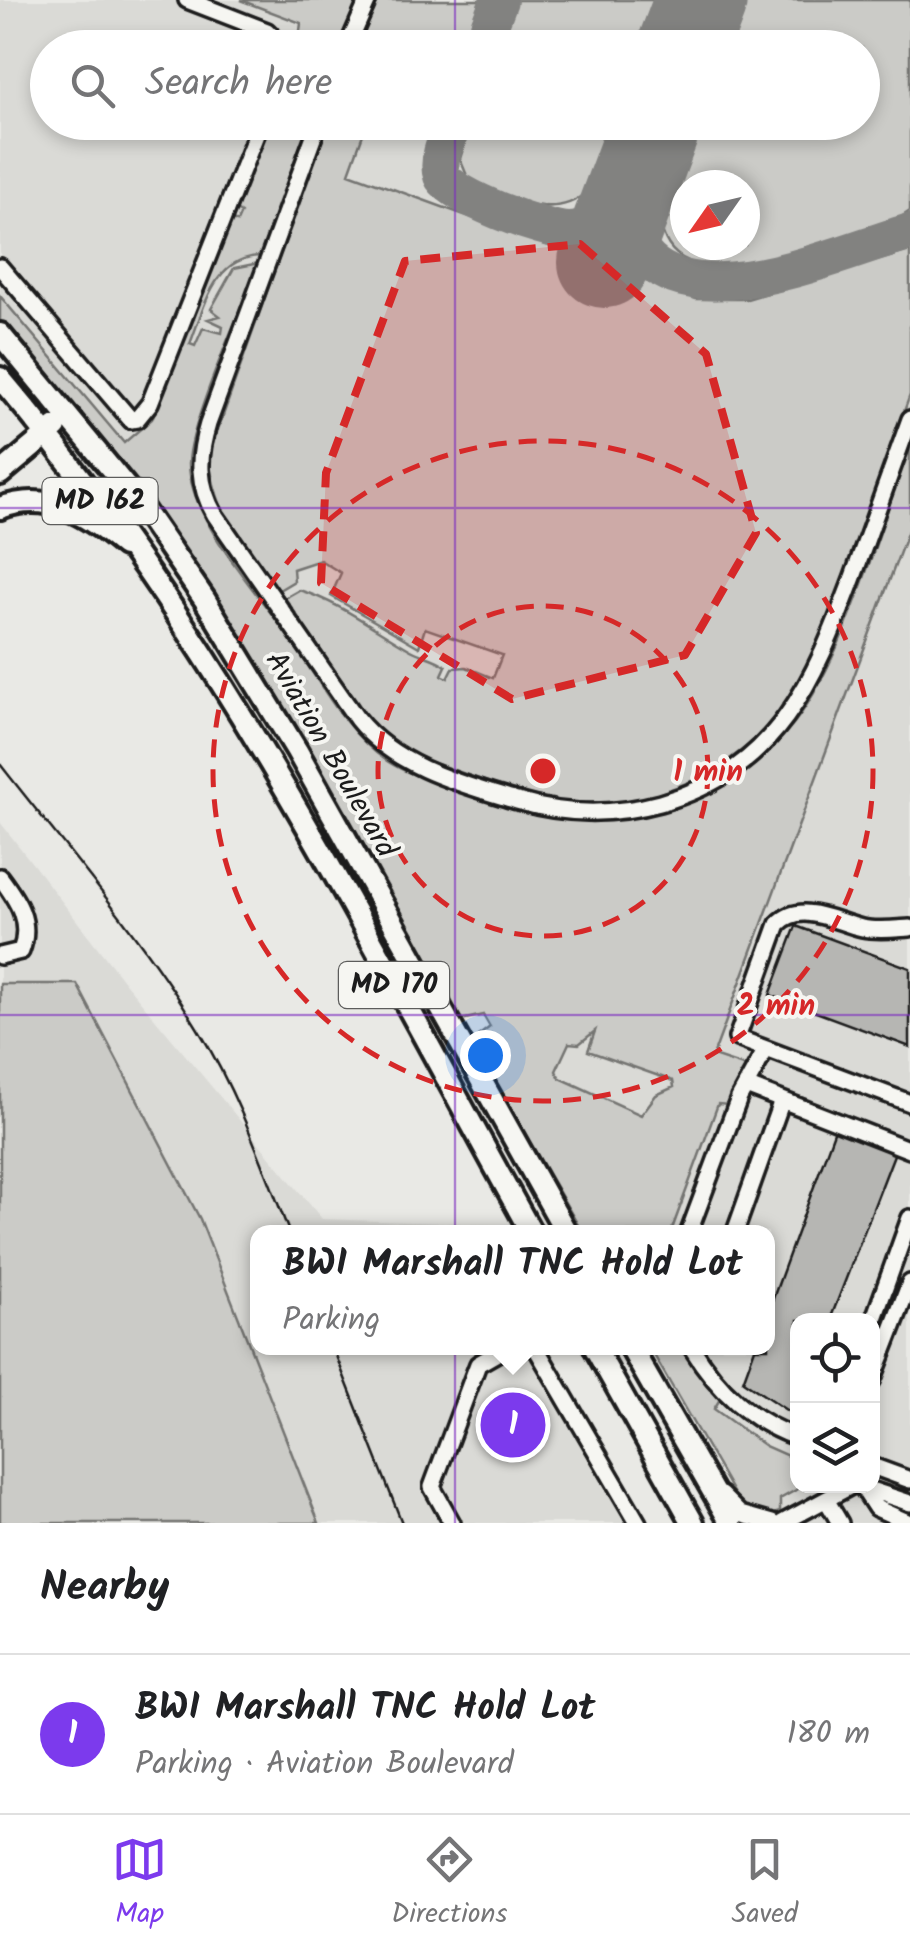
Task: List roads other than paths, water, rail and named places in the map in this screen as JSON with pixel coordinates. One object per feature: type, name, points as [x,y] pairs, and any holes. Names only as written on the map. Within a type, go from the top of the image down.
[{"type":"main road","name":"Aviation Boulevard","points":[[0,334],[70,416],[172,550],[251,675],[562,1225]]},
{"type":"main road","name":"Aviation Boulevard","points":[[0,378],[48,434],[150,570],[318,849],[527,1225]]},
{"type":"main road","points":[[0,474],[70,416]]},
{"type":"main road","name":"MD 170","points":[[0,508],[39,502],[74,509],[150,570]]},
{"type":"main road","points":[[599,1355],[693,1523]]},
{"type":"main road","points":[[636,1355],[731,1523]]},
{"type":"lane","points":[[187,0],[264,30]]},
{"type":"lane","points":[[355,30],[368,0]]},
{"type":"lane","points":[[0,267],[131,420],[146,410],[253,140]]},
{"type":"lane","points":[[312,140],[208,424],[200,457],[201,482],[215,515],[342,699],[373,738],[403,759],[532,806],[581,813],[655,804],[723,776],[772,736],[814,677],[910,419]]},
{"type":"lane","points":[[0,877],[25,917],[28,932],[21,951],[0,956]]},
{"type":"lane","points":[[910,928],[860,928],[811,912],[785,917],[778,924],[737,1038],[910,1103]]},
{"type":"lane","points":[[692,1225],[746,1086],[766,1049]]},
{"type":"lane","points":[[746,1086],[910,1150]]},
{"type":"lane","points":[[737,1225],[782,1100]]},
{"type":"lane","points":[[876,1313],[910,1218]]},
{"type":"lane","points":[[880,1360],[910,1283]]},
{"type":"lane","points":[[452,1523],[432,1487],[478,1364],[494,1355]]},
{"type":"lane","points":[[540,1355],[638,1523]]},
{"type":"lane","points":[[697,1355],[723,1392],[745,1412],[790,1434]]},
{"type":"lane","points":[[880,1469],[910,1480]]},
{"type":"lane","points":[[707,1481],[740,1514],[772,1523]]},
{"type":"lane","points":[[792,1521],[842,1493]]},
{"type":"lane","points":[[862,1493],[876,1508],[910,1523]]},
{"type":"lane","points":[[878,1493],[910,1503]]},
{"type":"lane","points":[[827,1501],[840,1523]]},
{"type":"tram line","points":[[0,764],[128,927],[198,1029],[237,1103],[286,1225]]},
{"type":"tram line","points":[[336,1355],[402,1523]]},
{"type":"place","name":"BWI Marshall TNC Hold Lot","points":[[513,1425]]}]
